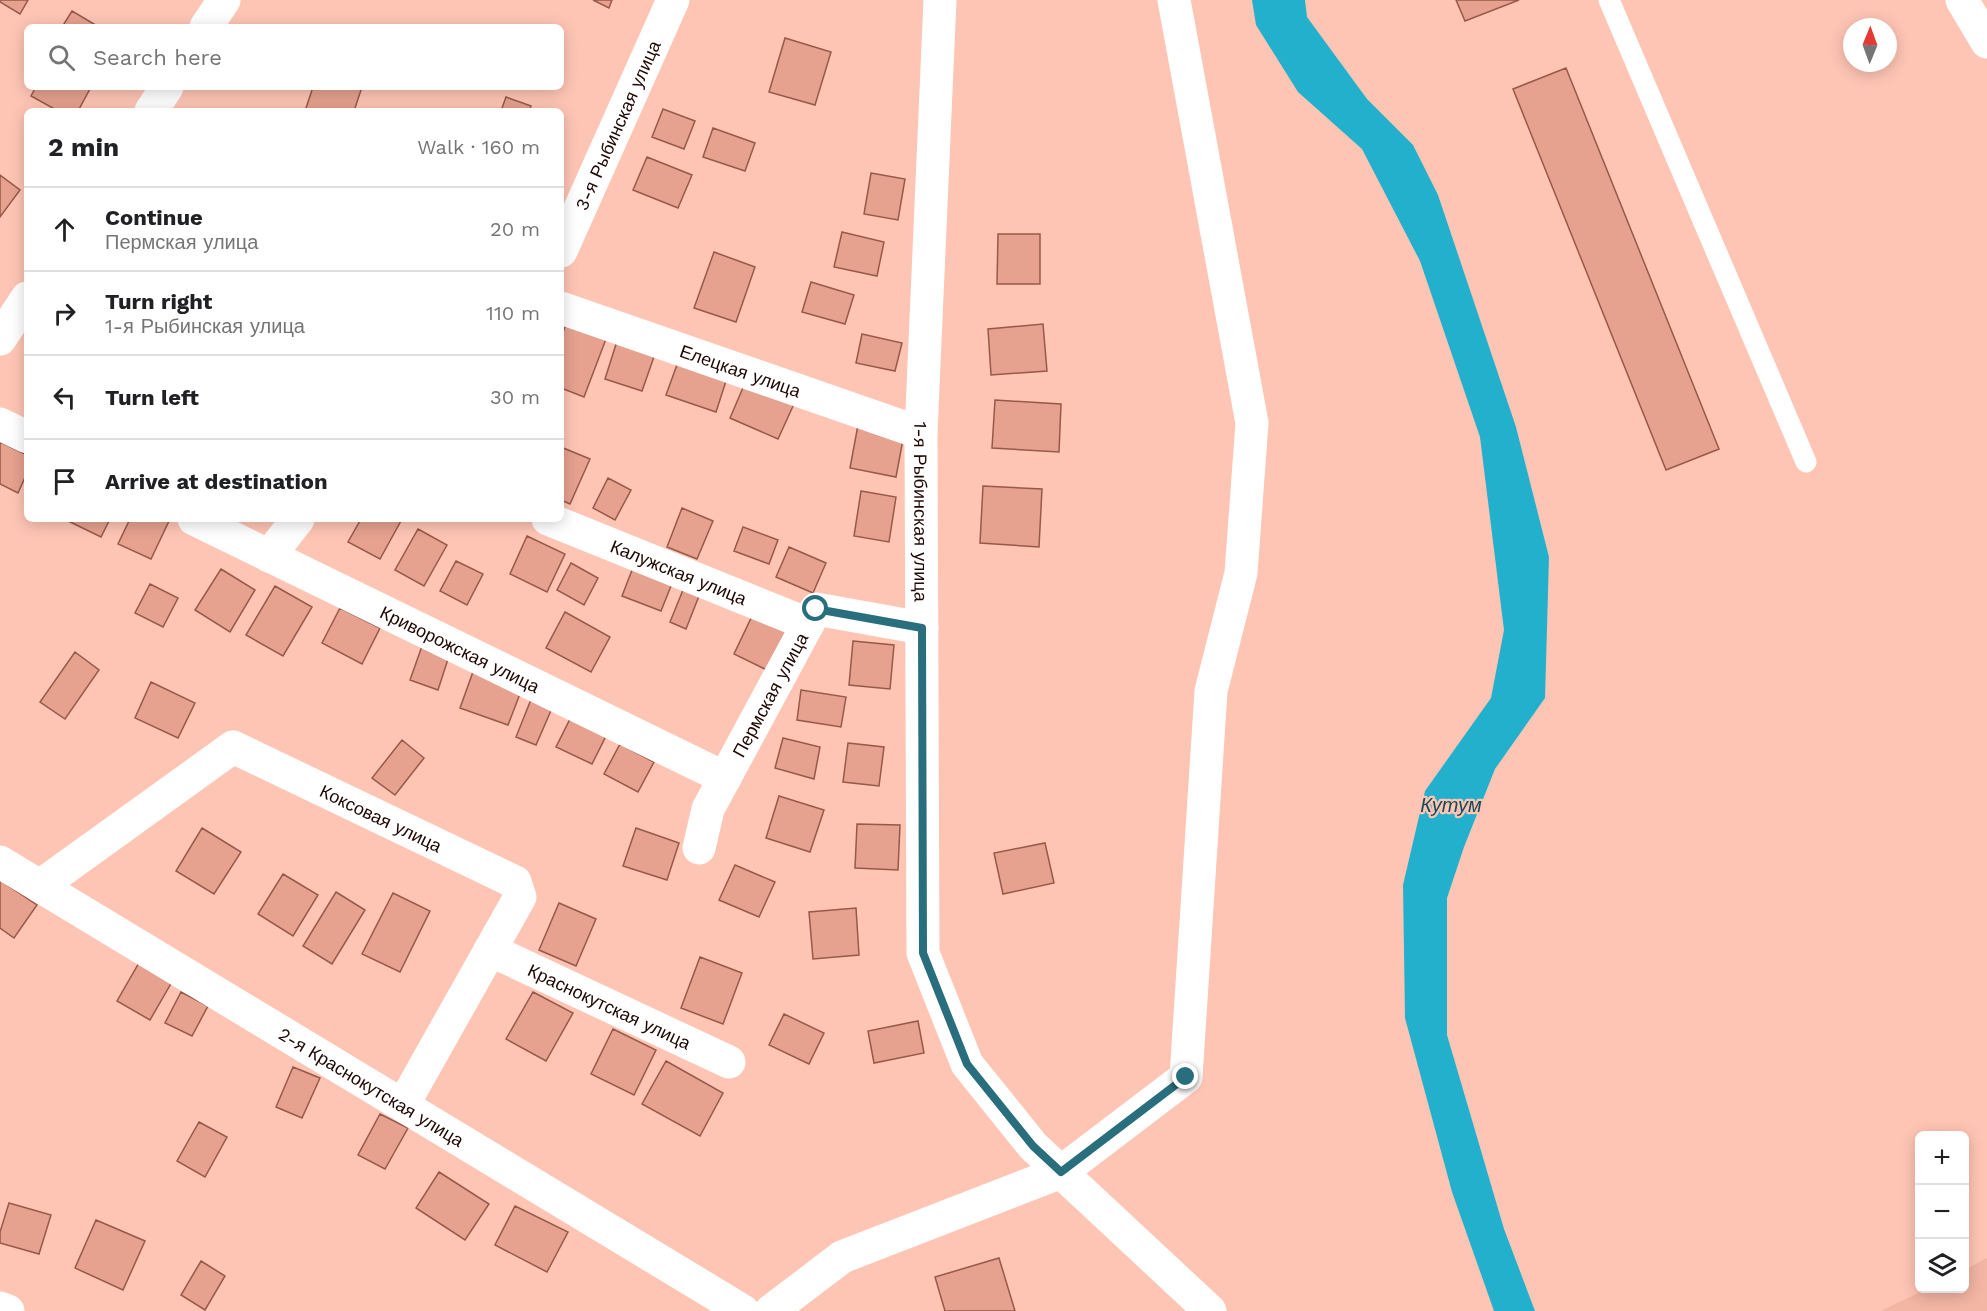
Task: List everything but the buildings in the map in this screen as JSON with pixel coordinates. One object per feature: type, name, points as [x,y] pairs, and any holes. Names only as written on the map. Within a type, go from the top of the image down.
[{"type":"street","points":[[208,24],[224,0]]},
{"type":"street","name":"3-я Рыбинская улица","points":[[564,244],[673,0]]},
{"type":"street","name":"1-я Рыбинская улица","points":[[940,0],[921,433],[923,953],[967,1064],[1033,1146],[1210,1311]]},
{"type":"street","points":[[771,1311],[842,1257],[1061,1172],[1186,1077],[1210,691],[1240,573],[1252,423],[1174,0]]},
{"type":"street","points":[[1962,0],[1987,42]]},
{"type":"street","points":[[153,108],[165,90]]},
{"type":"street","points":[[0,339],[24,303]]},
{"type":"street","name":"Елецкая улица","points":[[564,309],[921,433]]},
{"type":"street","points":[[0,424],[24,436]]},
{"type":"street","name":"Криворожская улица","points":[[201,522],[725,778]]},
{"type":"street","points":[[269,556],[296,522]]},
{"type":"street","name":"Калужская улица","points":[[555,522],[808,624]]},
{"type":"street","name":"Пермская улица","points":[[699,848],[708,808],[816,609],[922,628]]},
{"type":"street","name":"Коксовая улица","points":[[40,886],[233,747],[515,882],[520,897],[403,1105]]},
{"type":"street","name":"2-я Краснокутская улица","points":[[0,861],[743,1311]]},
{"type":"street","name":"Краснокутская улица","points":[[490,950],[729,1062]]},
{"type":"street","points":[[0,1308],[8,1311]]},
{"type":"lane","points":[[1609,0],[1806,462]]},
{"type":"shaded area","points":[[1987,1258],[1987,1311],[1881,1311],[1918,1293],[1969,1293],[1969,1268]]},
{"type":"water","name":"Кутум","points":[[1252,0],[1305,0],[1307,17],[1367,99],[1413,145],[1438,195],[1516,427],[1549,557],[1545,698],[1495,769],[1464,847],[1447,898],[1447,1035],[1504,1229],[1535,1311],[1494,1311],[1452,1192],[1405,1018],[1403,885],[1425,791],[1491,698],[1504,630],[1480,437],[1420,261],[1362,149],[1298,92],[1256,25]]},
{"type":"route","points":[[816,609],[922,628],[923,953],[967,1064],[1033,1146],[1061,1172],[1186,1077]]}]
